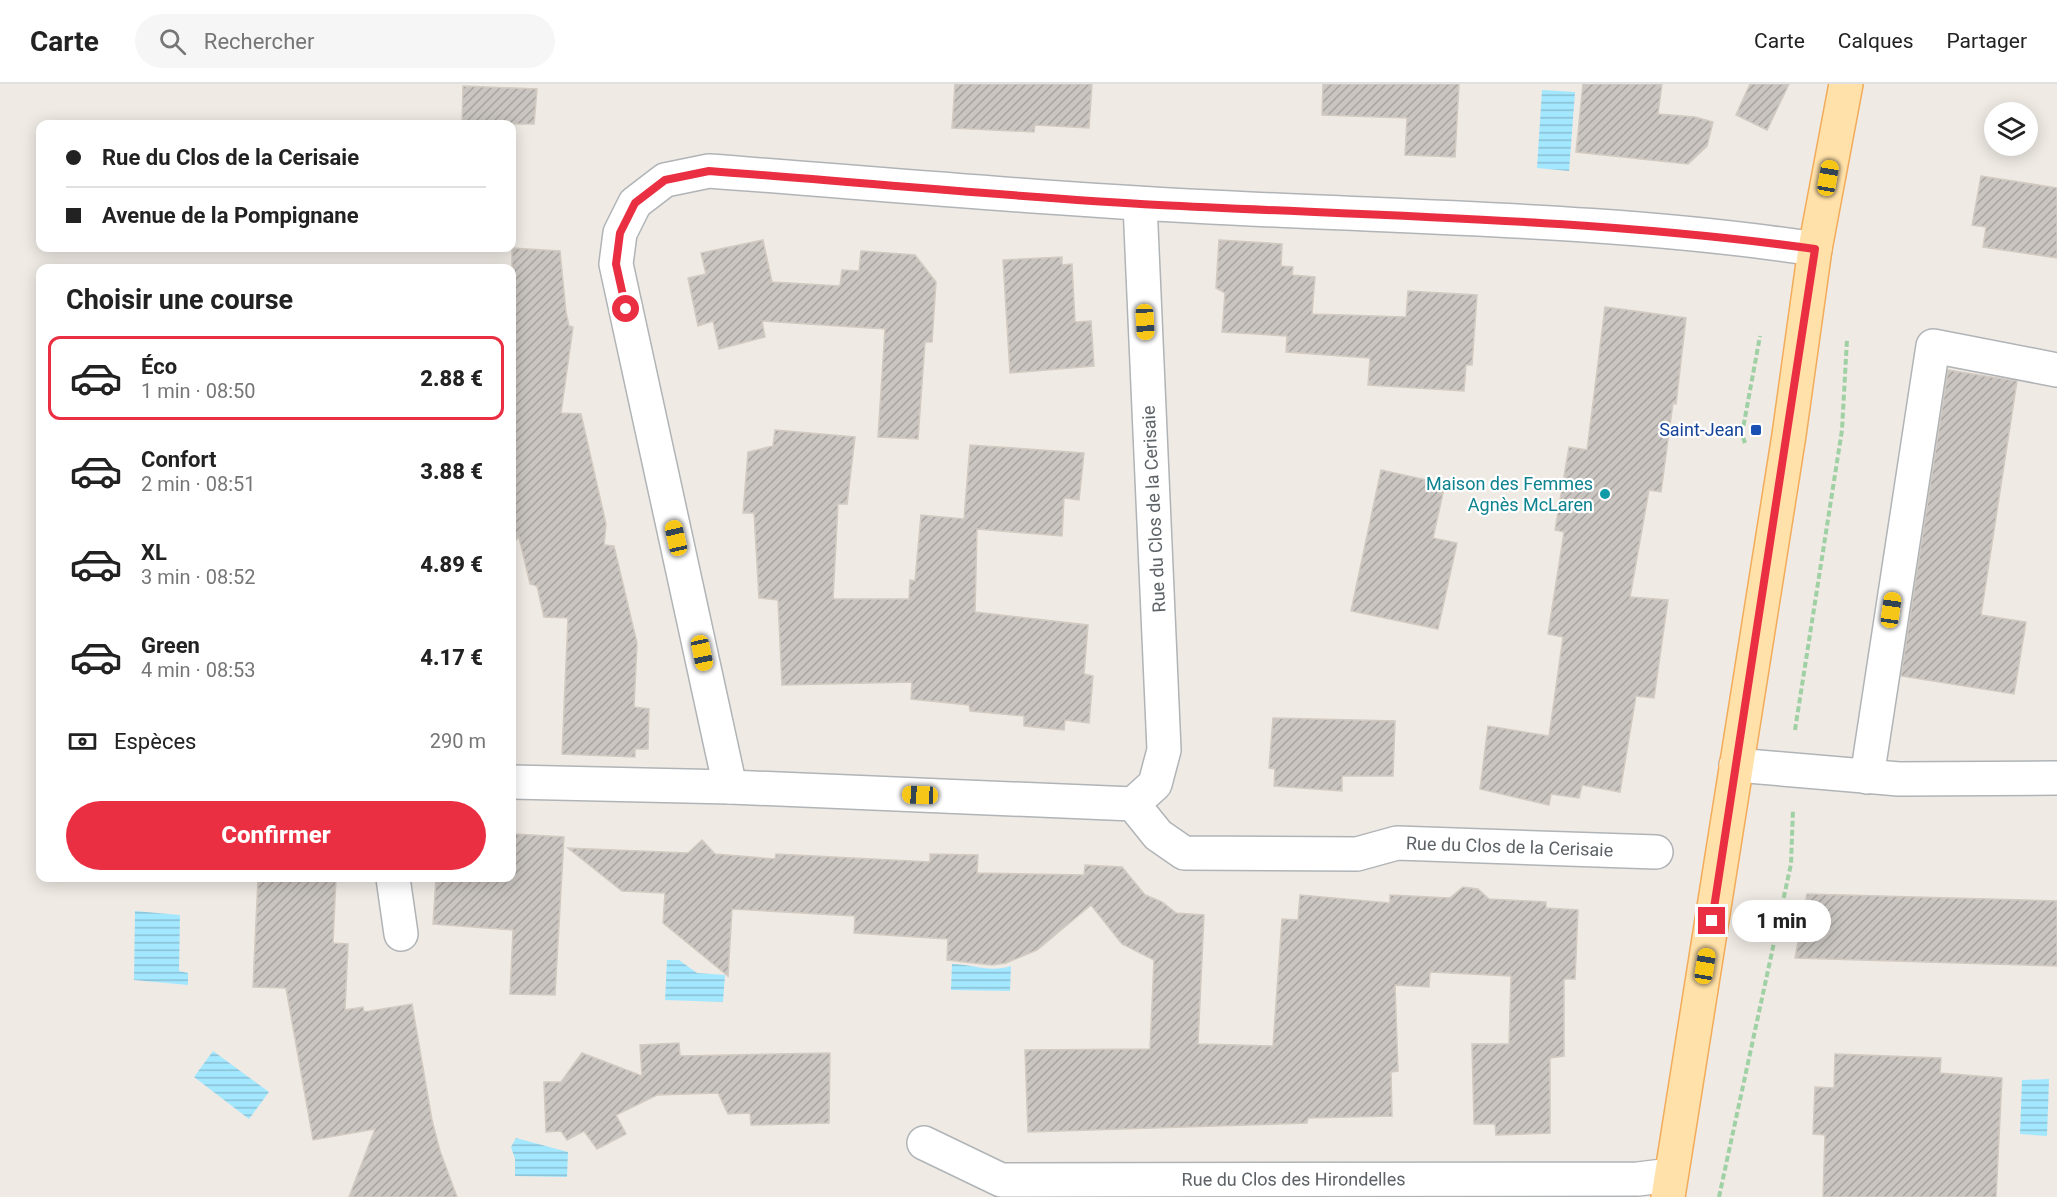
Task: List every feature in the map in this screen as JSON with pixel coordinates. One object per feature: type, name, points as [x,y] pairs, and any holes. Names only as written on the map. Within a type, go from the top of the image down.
[{"type":"main road","points":[[1670,1186],[1815,249],[1846,84]]},
{"type":"street","points":[[730,787],[616,264],[620,233],[635,203],[665,180],[709,171],[1140,204],[1562,225],[1762,241],[1815,249]]},
{"type":"street","name":"Rue du Clos de la Cerisaie","points":[[1140,204],[1164,750],[1155,784],[1133,804],[1158,834],[1184,853],[1357,854],[1397,843],[1656,852]]},
{"type":"street","points":[[1867,777],[1933,346],[2057,370]]},
{"type":"street","points":[[1736,765],[1899,779],[2057,778]]},
{"type":"street","points":[[516,782],[730,787],[1133,804]]},
{"type":"street","points":[[394,882],[401,934]]},
{"type":"street","name":"Rue du Clos des Hirondelles","points":[[924,1143],[1001,1180],[1638,1179],[1670,1186]]},
{"type":"path","points":[[1719,1197],[1791,864],[1795,724],[1842,430],[1847,329]]},
{"type":"water","points":[[1542,90],[1575,92],[1569,171],[1537,168]]},
{"type":"water","points":[[135,911],[180,915],[179,971],[188,973],[188,985],[134,980]]},
{"type":"water","points":[[667,960],[679,960],[697,973],[725,975],[723,1002],[665,1000]]},
{"type":"water","points":[[952,964],[996,969],[1011,966],[1010,991],[951,990]]},
{"type":"water","points":[[213,1051],[269,1092],[249,1119],[194,1077]]},
{"type":"water","points":[[2049,1079],[2047,1136],[2020,1134],[2022,1080]]},
{"type":"water","points":[[516,1138],[568,1152],[567,1177],[515,1176],[515,1159],[511,1147]]},
{"type":"building","points":[[955,84],[1092,84],[1089,128],[1035,125],[1034,132],[952,128]]},
{"type":"building","points":[[1323,84],[1459,84],[1455,157],[1405,155],[1407,118],[1322,115]]},
{"type":"building","points":[[1583,84],[1662,84],[1658,114],[1695,117],[1713,122],[1707,146],[1688,164],[1576,152]]},
{"type":"building","points":[[1750,84],[1789,84],[1767,130],[1736,115]]},
{"type":"building","points":[[463,86],[537,89],[534,124],[516,124],[516,120],[462,120]]},
{"type":"building","points":[[1981,176],[2057,188],[2057,258],[1983,247],[1986,227],[1972,225]]},
{"type":"building","points":[[763,240],[772,282],[840,286],[842,270],[859,271],[861,251],[915,255],[936,282],[932,342],[925,342],[918,439],[878,437],[885,329],[762,321],[765,337],[719,349],[713,321],[698,326],[688,278],[706,274],[701,253]]},
{"type":"building","points":[[1219,240],[1282,244],[1281,266],[1293,267],[1292,275],[1315,277],[1312,314],[1406,317],[1408,291],[1477,295],[1472,365],[1466,365],[1464,391],[1368,385],[1370,358],[1286,352],[1287,336],[1222,332],[1225,293],[1216,288]]},
{"type":"building","points":[[516,248],[560,251],[566,312],[569,326],[573,327],[561,413],[581,414],[606,524],[604,545],[614,546],[637,643],[634,707],[649,709],[648,749],[635,749],[635,757],[562,754],[568,618],[544,617],[537,586],[530,584],[519,537],[516,540],[516,264],[512,264],[512,252],[516,252]]},
{"type":"building","points":[[1062,257],[1062,265],[1072,264],[1075,322],[1091,321],[1094,366],[1010,373],[1003,260]]},
{"type":"building","points":[[1605,307],[1686,318],[1676,404],[1673,403],[1661,492],[1649,490],[1630,597],[1668,600],[1654,698],[1636,696],[1620,792],[1582,785],[1579,798],[1551,794],[1549,805],[1480,789],[1488,726],[1549,736],[1563,637],[1548,634],[1564,532],[1555,530],[1569,447],[1587,450]]},
{"type":"building","points":[[1948,370],[2017,381],[1981,615],[2026,622],[2014,694],[1901,676]]},
{"type":"building","points":[[775,430],[855,437],[847,504],[838,504],[833,599],[909,599],[910,580],[915,581],[921,515],[964,519],[970,445],[1084,453],[1079,500],[1064,498],[1062,536],[977,529],[975,612],[1088,625],[1084,674],[1093,676],[1089,723],[1065,720],[1064,730],[1024,726],[1024,716],[970,711],[969,705],[911,699],[912,682],[782,685],[778,600],[759,598],[754,513],[743,513],[748,452],[773,446]]},
{"type":"building","points":[[1381,470],[1445,484],[1433,538],[1457,543],[1438,629],[1351,611]]},
{"type":"building","points":[[1273,718],[1395,721],[1393,776],[1342,776],[1342,791],[1274,786],[1275,769],[1269,768]]},
{"type":"building","points":[[516,834],[564,837],[555,995],[510,994],[513,930],[433,924],[436,882],[516,882]]},
{"type":"building","points":[[702,840],[715,854],[775,859],[776,854],[930,862],[930,854],[978,855],[977,873],[1084,875],[1085,865],[1122,867],[1145,895],[1162,902],[1176,913],[1204,915],[1198,1044],[1273,1046],[1282,919],[1298,920],[1300,895],[1390,903],[1390,895],[1450,898],[1463,887],[1478,889],[1489,899],[1546,902],[1546,908],[1578,910],[1575,979],[1564,979],[1564,1056],[1550,1058],[1550,1133],[1496,1135],[1495,1124],[1474,1124],[1472,1044],[1509,1044],[1511,976],[1430,972],[1429,987],[1395,985],[1398,1071],[1391,1072],[1392,1116],[1308,1118],[1307,1123],[1028,1132],[1025,1050],[1150,1049],[1154,960],[1122,944],[1091,905],[1037,950],[1006,963],[992,965],[947,960],[948,939],[854,933],[855,916],[732,909],[728,976],[663,923],[665,893],[622,891],[568,848],[688,853]]},
{"type":"building","points":[[258,882],[336,882],[333,943],[348,944],[345,1010],[363,1007],[364,1012],[412,1004],[432,1120],[440,1151],[457,1197],[349,1197],[375,1129],[313,1140],[286,988],[253,987]]},
{"type":"building","points":[[1807,894],[2057,901],[2057,966],[1795,958]]},
{"type":"building","points":[[679,1043],[680,1056],[830,1053],[829,1123],[751,1125],[750,1113],[728,1114],[718,1093],[657,1095],[616,1115],[626,1134],[597,1149],[584,1131],[567,1140],[561,1131],[546,1132],[544,1082],[561,1082],[582,1053],[642,1076],[640,1045]]},
{"type":"building","points":[[1835,1054],[1941,1058],[1940,1073],[2002,1078],[1996,1197],[1823,1197],[1825,1135],[1813,1134],[1815,1087],[1834,1088]]},
{"type":"place","name":"Saint-Jean","points":[[1756,430]]},
{"type":"place","name":"Maison des Femmes Agnès McLaren","points":[[1605,494]]},
{"type":"route","points":[[626,309],[616,264],[620,233],[635,203],[665,180],[709,171],[1140,204],[1562,225],[1762,241],[1815,249],[1789,435],[1712,921]]}]
